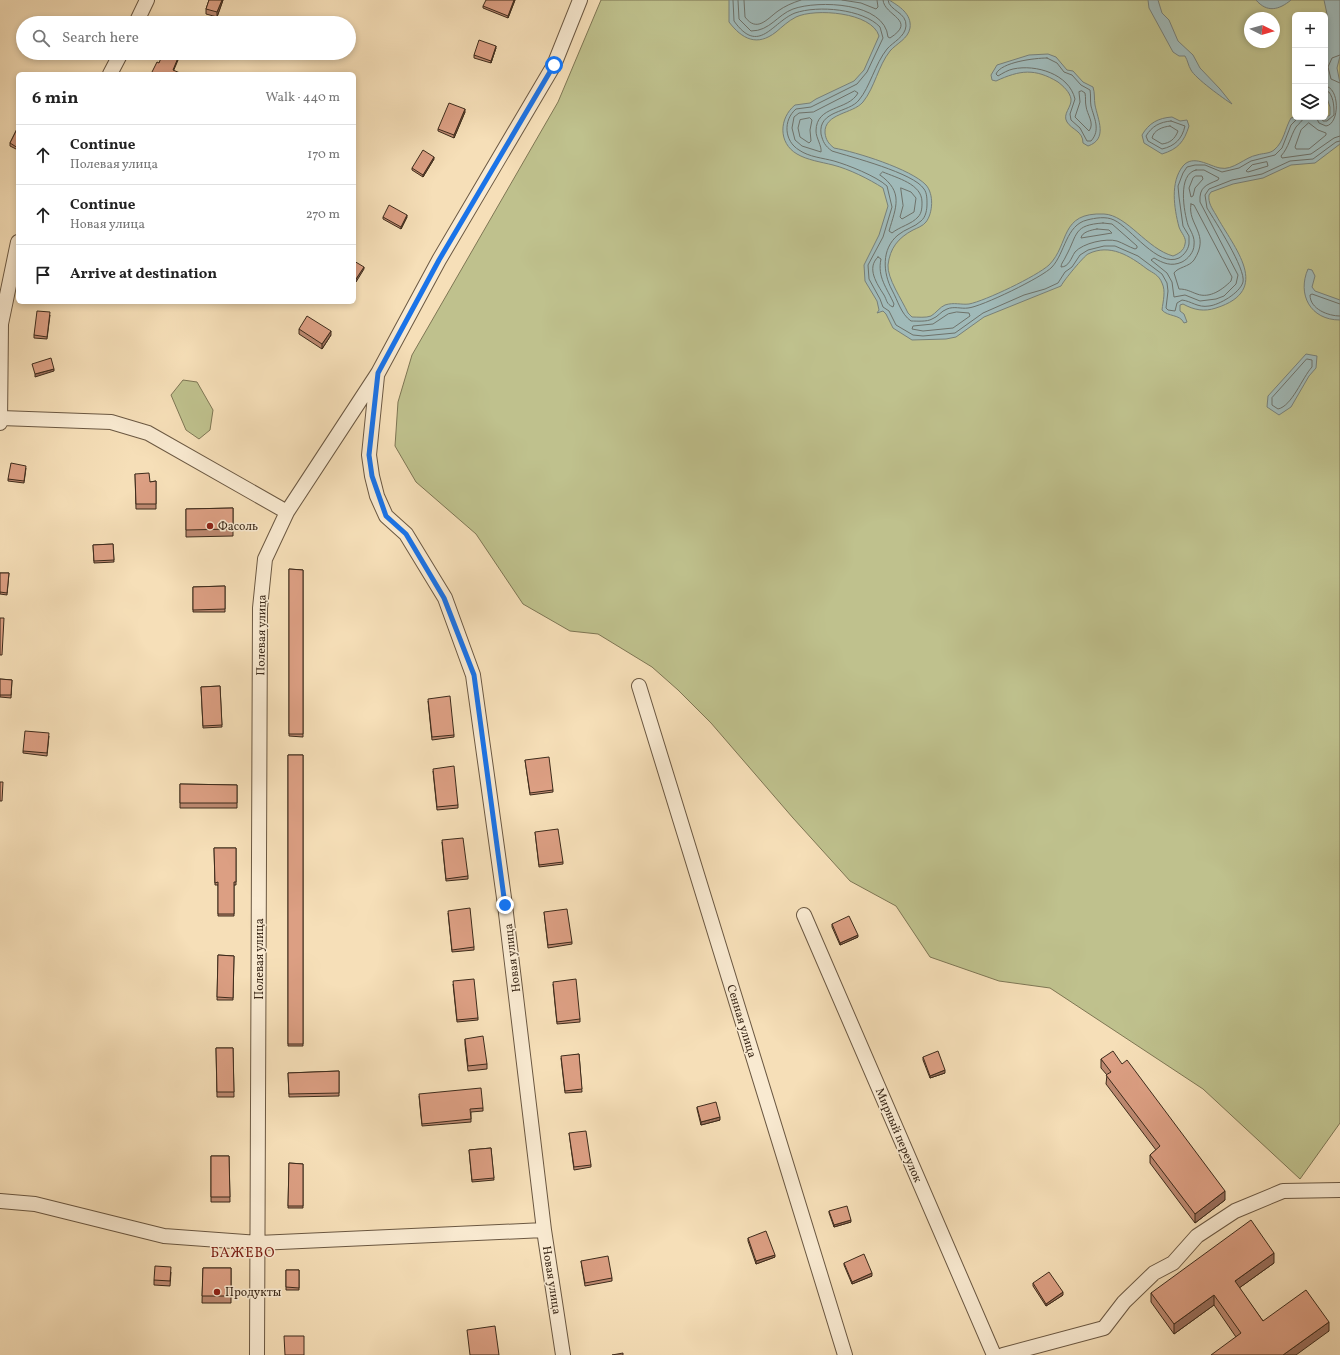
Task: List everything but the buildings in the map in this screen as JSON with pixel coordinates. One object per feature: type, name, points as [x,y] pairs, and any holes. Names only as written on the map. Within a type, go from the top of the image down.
[{"type":"street","points":[[139,16],[147,0]]},
{"type":"street","name":"Полевая улица","points":[[257,1355],[260,608],[265,559],[287,512],[378,373],[439,260],[554,65],[580,0]]},
{"type":"street","points":[[111,72],[117,60]]},
{"type":"street","points":[[16,252],[1,324],[0,420],[111,422],[148,434],[287,512]]},
{"type":"street","name":"Новая улица","points":[[378,373],[369,455],[377,496],[386,516],[406,534],[444,598],[474,675],[505,905],[544,1230],[563,1355]]},
{"type":"street","name":"Сенная улица","points":[[638,686],[845,1355]]},
{"type":"street","name":"Мирный переулок","points":[[804,915],[994,1355]]},
{"type":"street","points":[[1003,1355],[1104,1328],[1124,1302],[1154,1273],[1173,1263],[1198,1236],[1235,1211],[1283,1191],[1340,1190]]},
{"type":"street","points":[[0,1201],[35,1204],[164,1236],[258,1243],[544,1230]]},
{"type":"green space","points":[[601,0],[1340,0],[1340,1123],[1300,1179],[1203,1089],[1050,988],[999,981],[930,957],[896,906],[850,881],[711,723],[678,690],[652,667],[598,634],[570,631],[523,604],[476,534],[416,482],[395,446],[398,402],[412,355],[558,102]]},
{"type":"green space","points":[[183,380],[197,382],[213,410],[210,430],[199,439],[186,430],[171,395]]},
{"type":"water","points":[[729,0],[889,0],[901,8],[907,15],[910,23],[909,32],[886,57],[871,90],[863,102],[853,109],[840,114],[829,121],[826,126],[825,133],[830,145],[834,148],[856,153],[896,167],[919,179],[929,189],[932,204],[930,214],[926,222],[899,240],[891,253],[888,265],[892,282],[908,313],[912,317],[931,316],[943,306],[948,304],[969,304],[977,302],[1043,270],[1056,257],[1072,224],[1079,218],[1090,215],[1104,214],[1113,216],[1129,226],[1154,247],[1173,256],[1180,252],[1183,249],[1185,240],[1179,227],[1174,195],[1176,180],[1183,166],[1191,161],[1196,161],[1220,168],[1230,168],[1252,156],[1268,153],[1274,150],[1280,143],[1291,118],[1292,120],[1328,120],[1328,116],[1330,115],[1330,107],[1328,101],[1328,12],[1327,12],[1324,0],[1340,0],[1340,56],[1337,68],[1340,83],[1340,144],[1315,163],[1291,165],[1263,178],[1233,184],[1211,192],[1209,195],[1209,201],[1239,254],[1244,267],[1246,279],[1243,291],[1233,300],[1216,308],[1199,310],[1183,304],[1180,305],[1180,311],[1184,314],[1187,322],[1184,323],[1180,318],[1167,314],[1162,310],[1164,289],[1158,276],[1119,252],[1104,250],[1088,254],[1078,263],[1061,286],[984,317],[956,337],[946,339],[912,340],[893,328],[883,311],[877,313],[879,310],[877,301],[865,281],[864,265],[879,235],[888,206],[883,188],[846,169],[797,154],[786,144],[783,130],[786,117],[795,105],[810,103],[854,81],[864,70],[879,36],[874,28],[866,22],[855,17],[842,14],[805,14],[788,22],[769,37],[756,40],[745,37],[739,33],[729,22]]},
{"type":"water","points":[[1148,0],[1158,0],[1162,13],[1169,20],[1178,41],[1193,55],[1200,68],[1232,104],[1194,74],[1185,56],[1179,56],[1173,52],[1149,8]]},
{"type":"water","points":[[1256,0],[1291,0],[1278,8],[1273,9],[1264,7]]},
{"type":"water","points":[[1048,54],[1056,57],[1067,70],[1073,71],[1083,82],[1093,87],[1100,134],[1094,143],[1088,146],[1083,143],[1083,139],[1079,133],[1067,122],[1066,113],[1071,99],[1068,92],[1058,82],[1042,74],[1027,72],[1005,77],[996,81],[992,80],[991,75],[997,65],[1029,55]]},
{"type":"water","points":[[1172,117],[1180,121],[1187,120],[1189,126],[1180,144],[1172,150],[1162,154],[1144,143],[1142,135],[1154,122]]},
{"type":"water","points":[[1308,269],[1312,270],[1315,276],[1312,287],[1315,291],[1340,300],[1340,320],[1321,316],[1309,304],[1305,296],[1304,288]]},
{"type":"water","points":[[1306,354],[1317,356],[1316,368],[1309,376],[1291,407],[1279,415],[1267,407],[1268,396]]},
{"type":"place","name":"Фасоль","points":[[210,526]]},
{"type":"place","name":"Продукты","points":[[217,1292]]},
{"type":"district","name":"БАЖЕВО","points":[[243,1252]]},
{"type":"route","points":[[505,905],[474,675],[444,598],[406,534],[386,516],[377,496],[369,455],[378,373],[439,260],[554,65]]}]
